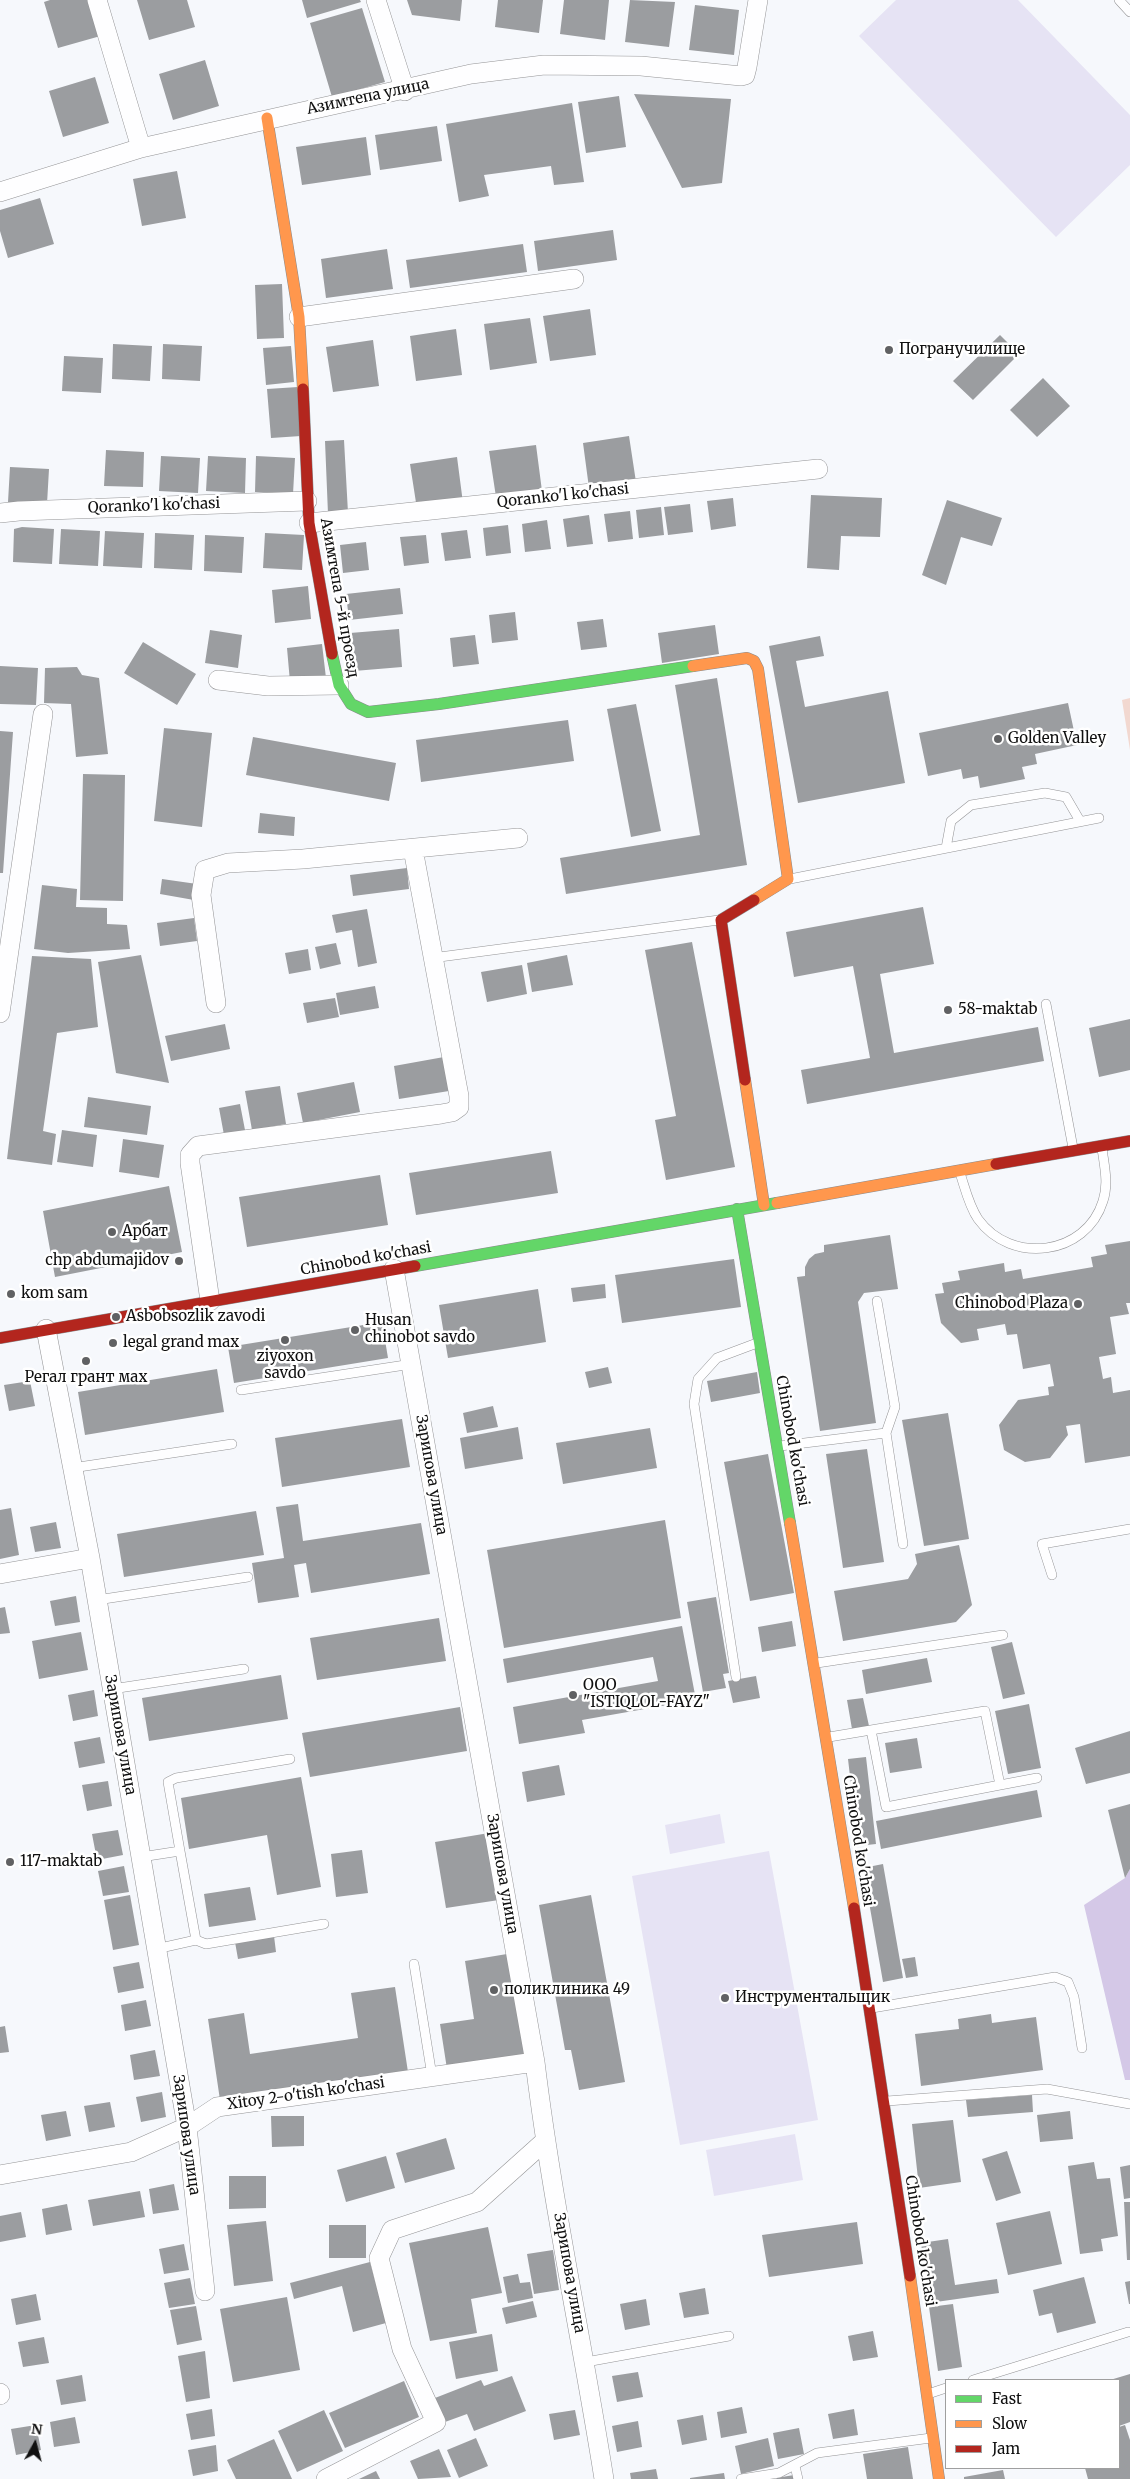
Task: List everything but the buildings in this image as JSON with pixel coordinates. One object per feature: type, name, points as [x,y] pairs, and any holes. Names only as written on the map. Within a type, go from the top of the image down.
[{"type":"street","points":[[97,0],[141,148]]},
{"type":"street","points":[[376,0],[405,91]]},
{"type":"street","name":"Азимтепа улица","points":[[0,192],[141,148],[267,118],[405,91],[471,74],[544,65],[641,66],[745,75],[758,0]]},
{"type":"street","name":"Азимтепа 5-й проезд","points":[[267,118],[299,317],[309,523],[339,685],[351,704],[368,712],[439,704],[748,658],[754,661],[758,669],[788,879]]},
{"type":"street","points":[[299,317],[574,279]]},
{"type":"street","name":"Qoranko'l ko'chasi","points":[[309,523],[818,469]]},
{"type":"street","name":"Qoranko'l ko'chasi","points":[[0,513],[307,501]]},
{"type":"street","points":[[218,680],[268,686],[339,685]]},
{"type":"street","points":[[0,1013],[43,714]]},
{"type":"street","points":[[216,1003],[201,895],[205,870],[228,863],[303,859],[518,838]]},
{"type":"street","points":[[210,1301],[190,1163],[190,1155],[198,1146],[442,1114],[452,1112],[459,1107],[459,1096],[413,849]]},
{"type":"street","points":[[764,1205],[721,920],[788,879]]},
{"type":"street","name":"Chinobod ko'chasi","points":[[0,1338],[1130,1141]]},
{"type":"street","name":"Chinobod ko'chasi","points":[[737,1210],[826,1737],[884,2102],[939,2479]]},
{"type":"street","name":"Зарипова улица","points":[[394,1269],[535,2062],[545,2141],[586,2362],[604,2479]]},
{"type":"street","name":"Зарипова улица","points":[[46,1329],[90,1558],[187,2127],[205,2291]]},
{"type":"street","points":[[0,1574],[90,1558]]},
{"type":"street","name":"Xitoy 2-o'tish ko'chasi","points":[[0,2175],[131,2152],[187,2127],[217,2107],[535,2062]]},
{"type":"street","points":[[326,2479],[436,2422],[402,2349],[379,2258],[392,2230],[477,2202],[545,2141]]},
{"type":"lane","points":[[1119,0],[1130,12]]},
{"type":"lane","points":[[946,848],[951,821],[971,805],[1045,793],[1066,798],[1080,822]]},
{"type":"lane","points":[[788,879],[1099,818]]},
{"type":"lane","points":[[432,958],[721,920]]},
{"type":"lane","points":[[1046,1004],[1073,1151]]},
{"type":"lane","points":[[960,1171],[974,1211],[989,1232],[1016,1247],[1034,1250],[1052,1248],[1068,1241],[1083,1231],[1094,1220],[1101,1206],[1106,1180],[1102,1146]]},
{"type":"lane","points":[[877,1301],[895,1407],[886,1432],[903,1544]]},
{"type":"lane","points":[[736,1677],[694,1404],[698,1379],[718,1358],[760,1342]]},
{"type":"lane","points":[[240,1390],[412,1364]]},
{"type":"lane","points":[[777,1446],[886,1432]]},
{"type":"lane","points":[[72,1468],[232,1444]]},
{"type":"lane","points":[[1052,1575],[1042,1544],[1130,1529]]},
{"type":"lane","points":[[97,1600],[248,1577]]},
{"type":"lane","points":[[814,1664],[1003,1635]]},
{"type":"lane","points":[[112,1689],[244,1668]]},
{"type":"lane","points":[[826,1737],[985,1711],[1000,1785]]},
{"type":"lane","points":[[871,1730],[886,1807],[1037,1778]]},
{"type":"lane","points":[[196,1940],[168,1782],[176,1778],[290,1759]]},
{"type":"lane","points":[[141,1858],[180,1850]]},
{"type":"lane","points":[[156,1948],[196,1940],[206,1944],[324,1924]]},
{"type":"lane","points":[[414,1964],[432,2076]]},
{"type":"lane","points":[[869,2008],[1055,1977],[1068,1982],[1074,1998],[1082,2048]]},
{"type":"lane","points":[[884,2102],[1047,2089],[1092,2095],[1130,2104]]},
{"type":"lane","points":[[976,2379],[1128,2332]]},
{"type":"lane","points":[[586,2362],[729,2336]]},
{"type":"lane","points":[[928,2394],[945,2388]]},
{"type":"lane","points":[[741,2479],[779,2474],[817,2453],[934,2437]]},
{"type":"lane","points":[[795,2466],[798,2479]]},
{"type":"shaded area","points":[[896,0],[1018,0],[1130,115],[1130,165],[1056,237],[859,36]]},
{"type":"shaded area","points":[[1130,698],[1130,750],[1122,700]]},
{"type":"shaded area","points":[[720,1814],[725,1843],[670,1854],[665,1825]]},
{"type":"shaded area","name":"Инструментальщик","points":[[769,1851],[818,2120],[680,2145],[632,1876]]},
{"type":"shaded area","points":[[1130,1869],[1130,2080],[1125,2080],[1084,1905],[1125,1878]]},
{"type":"shaded area","points":[[795,2134],[803,2180],[714,2196],[706,2150]]},
{"type":"traffic: fast","points":[[332,654],[339,685],[351,704],[368,712],[439,704],[693,666]]},
{"type":"traffic: fast","points":[[415,1266],[777,1203]]},
{"type":"traffic: fast","points":[[737,1209],[790,1523]]},
{"type":"traffic: slow","points":[[267,118],[299,317],[303,389]]},
{"type":"traffic: slow","points":[[693,666],[747,658],[754,661],[758,669],[788,879],[754,900]]},
{"type":"traffic: slow","points":[[745,1080],[764,1205]]},
{"type":"traffic: slow","points":[[777,1203],[996,1164]]},
{"type":"traffic: slow","points":[[790,1523],[854,1908]]},
{"type":"traffic: slow","points":[[910,2276],[939,2479]]},
{"type":"traffic: jam","points":[[303,389],[309,523],[332,654]]},
{"type":"traffic: jam","points":[[745,1080],[721,920],[754,900]]},
{"type":"traffic: jam","points":[[996,1164],[1130,1141]]},
{"type":"traffic: jam","points":[[0,1338],[415,1266]]},
{"type":"traffic: jam","points":[[854,1908],[910,2276]]},
{"type":"place","name":"Погранучилище","points":[[889,350]]},
{"type":"place","name":"Golden Valley","points":[[998,739]]},
{"type":"place","name":"58-maktab","points":[[948,1010]]},
{"type":"place","name":"Арбат","points":[[112,1232]]},
{"type":"place","name":"chp abdumajidov","points":[[179,1261]]},
{"type":"place","name":"kom sam","points":[[11,1294]]},
{"type":"place","name":"Chinobod Plaza","points":[[1078,1304]]},
{"type":"place","name":"Asbobsozlik zavodi","points":[[116,1317]]},
{"type":"place","name":"Husan chinobot savdo","points":[[355,1330]]},
{"type":"place","name":"ziyoxon savdo","points":[[285,1340]]},
{"type":"place","name":"legal grand max","points":[[113,1343]]},
{"type":"place","name":"Регал грант мах","points":[[86,1361]]},
{"type":"place","name":"ООО \"ISTIQLOL-FAYZ\"","points":[[573,1695]]},
{"type":"place","name":"117-maktab","points":[[10,1862]]},
{"type":"place","name":"поликлиника 49","points":[[494,1990]]},
{"type":"place","name":"Инструментальщик","points":[[725,1998]]}]
